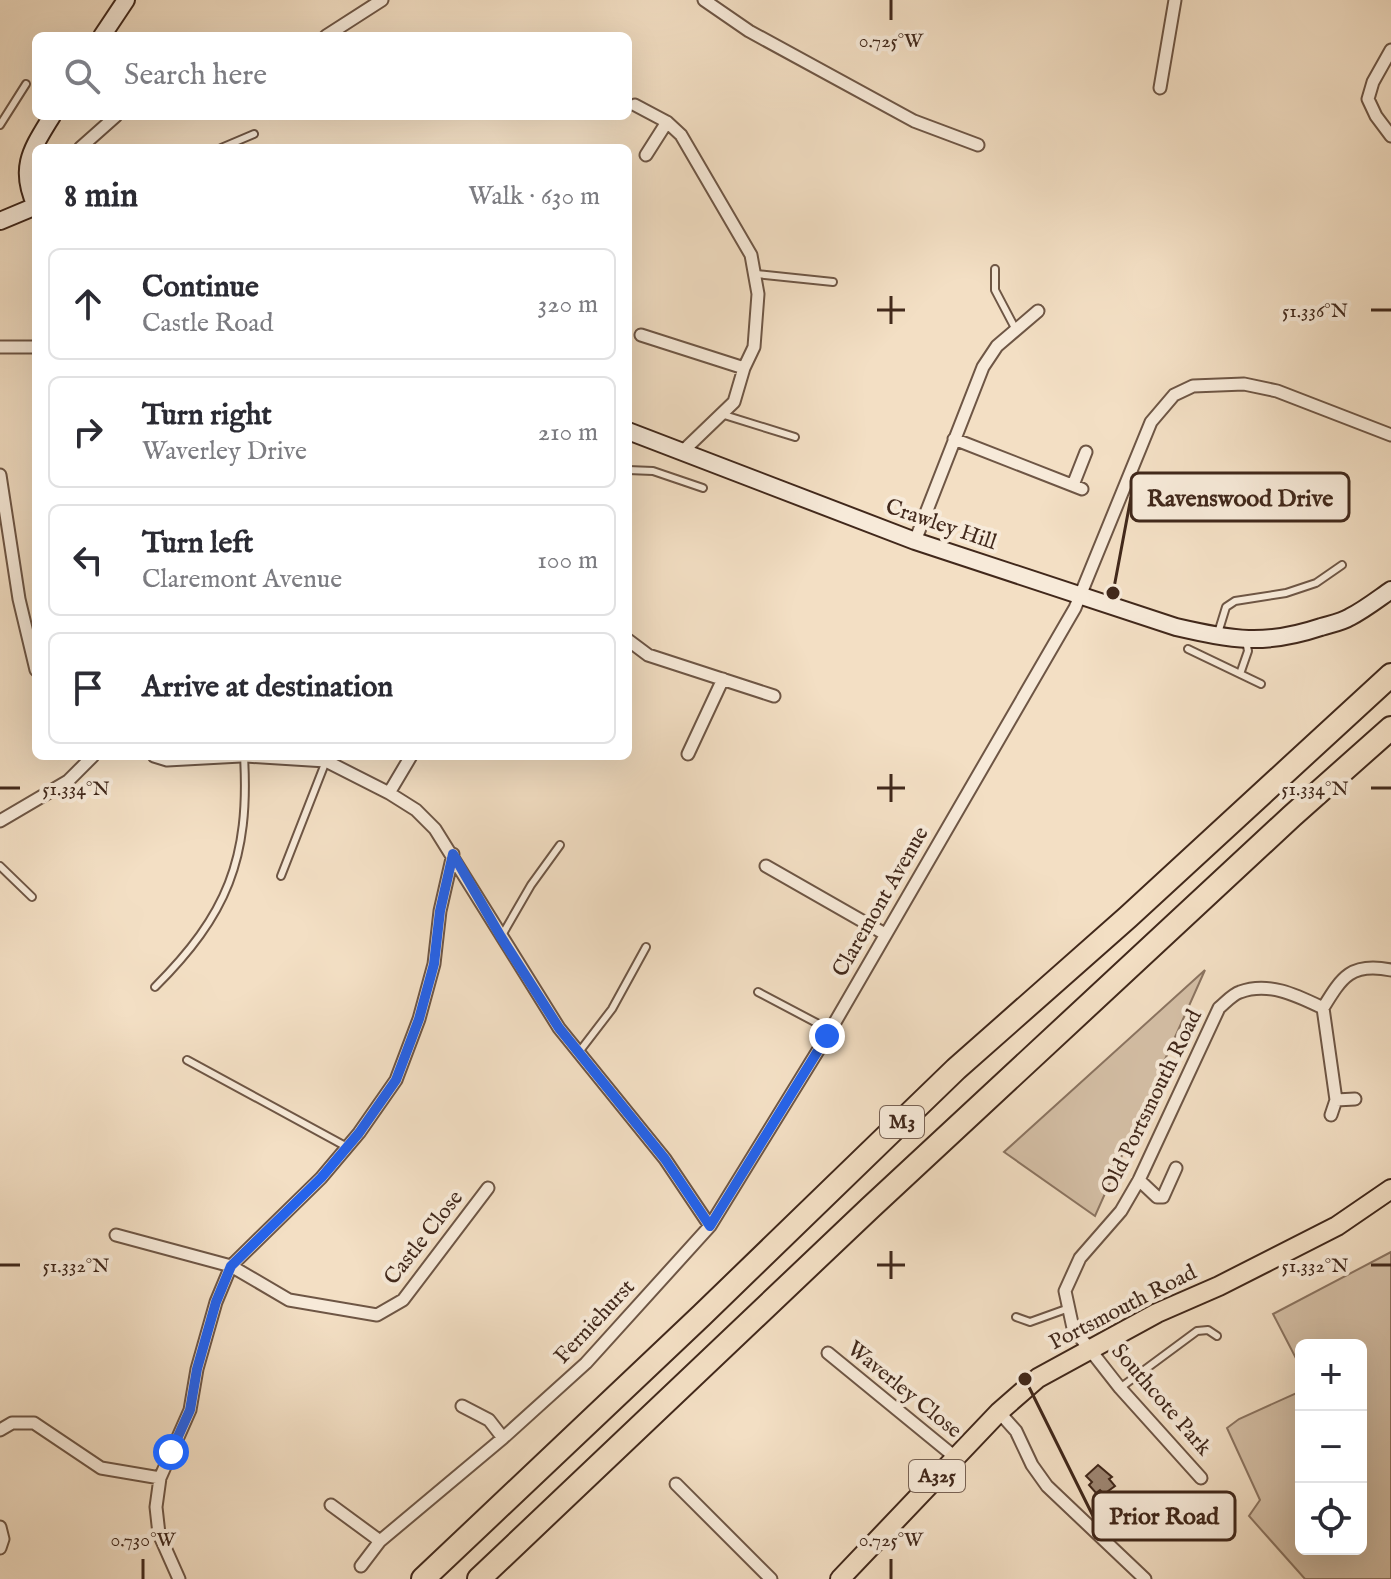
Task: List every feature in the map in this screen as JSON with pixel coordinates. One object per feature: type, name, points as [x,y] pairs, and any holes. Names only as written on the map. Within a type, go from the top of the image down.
[{"type":"highway","name":"M3","points":[[423,1579],[956,1069],[1128,917],[1391,675]]},
{"type":"highway","name":"M3","points":[[479,1579],[870,1208],[1391,728]]},
{"type":"main road","name":"Portsmouth Road","points":[[840,1579],[999,1412],[1038,1378],[1157,1313],[1219,1286],[1337,1226],[1391,1189]]},
{"type":"street","points":[[105,32],[126,0]]},
{"type":"street","points":[[332,32],[382,0]]},
{"type":"street","points":[[704,0],[749,31],[914,121],[978,145]]},
{"type":"street","points":[[1160,88],[1175,0]]},
{"type":"street","points":[[1391,50],[1373,82],[1368,99],[1391,136]]},
{"type":"street","points":[[635,105],[667,122],[681,135],[751,255],[756,274],[758,294],[754,347],[734,402],[682,452]]},
{"type":"street","points":[[35,144],[50,120]]},
{"type":"street","points":[[84,144],[112,120]]},
{"type":"street","points":[[646,155],[667,122]]},
{"type":"street","points":[[32,148],[29,153],[32,180]]},
{"type":"street","points":[[0,221],[32,208]]},
{"type":"street","points":[[915,541],[983,367],[997,346],[1038,311]]},
{"type":"street","points":[[641,335],[744,368]]},
{"type":"street","points":[[0,347],[32,347]]},
{"type":"street","name":"Claremont Avenue","points":[[710,1226],[830,1030],[1075,608],[1151,422],[1174,395],[1193,386],[1244,384],[1277,391],[1391,435]]},
{"type":"street","name":"Crawley Hill","points":[[632,433],[915,541],[1176,627],[1217,636],[1246,641],[1280,639],[1349,618],[1391,590]]},
{"type":"street","points":[[954,439],[1077,487],[1086,452]]},
{"type":"street","points":[[0,475],[19,599],[32,653]]},
{"type":"street","points":[[632,643],[648,655],[774,696]]},
{"type":"street","points":[[688,754],[723,679]]},
{"type":"street","points":[[0,821],[68,781],[89,760]]},
{"type":"street","points":[[310,760],[326,761],[389,793],[426,820],[453,854],[559,1028],[665,1159],[710,1226]]},
{"type":"street","points":[[389,793],[409,760]]},
{"type":"street","points":[[179,1579],[159,1534],[156,1507],[160,1478],[190,1410],[197,1369],[216,1302],[231,1266],[313,1186],[347,1147],[396,1080],[419,1019],[434,964],[440,911],[453,854]]},
{"type":"street","points":[[766,866],[885,934]]},
{"type":"street","points":[[1331,1115],[1336,1100],[1323,1008],[1336,986],[1352,970],[1380,967],[1391,970]]},
{"type":"street","name":"Old Portsmouth Road","points":[[1069,1308],[1065,1291],[1080,1258],[1121,1211],[1139,1180],[1219,1008],[1238,992],[1259,988],[1290,992],[1323,1008]]},
{"type":"street","points":[[1336,1100],[1355,1099]]},
{"type":"street","points":[[1139,1180],[1157,1197],[1163,1197],[1176,1168]]},
{"type":"street","name":"Castle Close","points":[[116,1235],[231,1266],[289,1300],[377,1315],[403,1300],[488,1188]]},
{"type":"street","name":"Ferniehurst","points":[[361,1566],[380,1541],[503,1438],[586,1363],[710,1226]]},
{"type":"street","points":[[1069,1308],[1073,1328],[1091,1349]]},
{"type":"street","name":"Southcote Park","points":[[1091,1349],[1120,1388],[1201,1478]]},
{"type":"street","name":"Waverley Close","points":[[828,1353],[955,1457]]},
{"type":"street","points":[[462,1406],[489,1420],[503,1438]]},
{"type":"street","points":[[999,1412],[1016,1431],[1032,1465],[1047,1486],[1145,1579]]},
{"type":"street","points":[[0,1430],[12,1423],[34,1423],[101,1468],[160,1478]]},
{"type":"street","points":[[676,1484],[771,1579]]},
{"type":"street","points":[[331,1505],[380,1541]]},
{"type":"street","points":[[0,1527],[3,1539],[0,1548]]},
{"type":"lane","points":[[0,125],[26,84]]},
{"type":"lane","points":[[230,144],[254,134]]},
{"type":"lane","points":[[995,269],[995,290],[1015,328]]},
{"type":"lane","points":[[756,274],[833,282]]},
{"type":"lane","points":[[721,414],[795,437]]},
{"type":"lane","points":[[632,470],[653,471],[703,488]]},
{"type":"lane","points":[[1217,636],[1226,607],[1235,601],[1286,593],[1316,583],[1342,565]]},
{"type":"lane","points":[[1240,674],[1248,651],[1246,641]]},
{"type":"lane","points":[[1188,649],[1261,684]]},
{"type":"lane","points":[[155,987],[179,963],[224,897],[235,866],[247,801],[244,760]]},
{"type":"lane","points":[[281,876],[326,761]]},
{"type":"lane","points":[[501,937],[531,885],[560,845]]},
{"type":"lane","points":[[0,866],[32,897]]},
{"type":"lane","points":[[579,1052],[612,1009],[646,947]]},
{"type":"lane","points":[[758,992],[830,1030]]},
{"type":"lane","points":[[187,1060],[347,1147]]},
{"type":"lane","points":[[1016,1317],[1030,1322],[1069,1308]]},
{"type":"lane","points":[[1120,1388],[1197,1331],[1208,1330],[1217,1336]]},
{"type":"shaded area","points":[[1205,970],[1095,1216],[1004,1152]]},
{"type":"shaded area","points":[[1391,1252],[1391,1579],[1305,1579],[1249,1516],[1260,1500],[1227,1428],[1239,1419],[1295,1394],[1295,1555],[1367,1555],[1367,1339],[1295,1339],[1295,1356],[1273,1314]]},
{"type":"building","points":[[1098,1465],[1112,1477],[1109,1479],[1115,1486],[1104,1494],[1100,1490],[1096,1493],[1086,1476]]},
{"type":"place","name":"Ravenswood Drive","points":[[1113,593]]},
{"type":"place","name":"Prior Road","points":[[1025,1379]]},
{"type":"route","points":[[171,1452],[190,1410],[197,1369],[216,1302],[231,1266],[321,1178],[359,1133],[396,1080],[419,1019],[434,964],[440,911],[453,854],[559,1028],[665,1159],[710,1226],[827,1036]]}]
